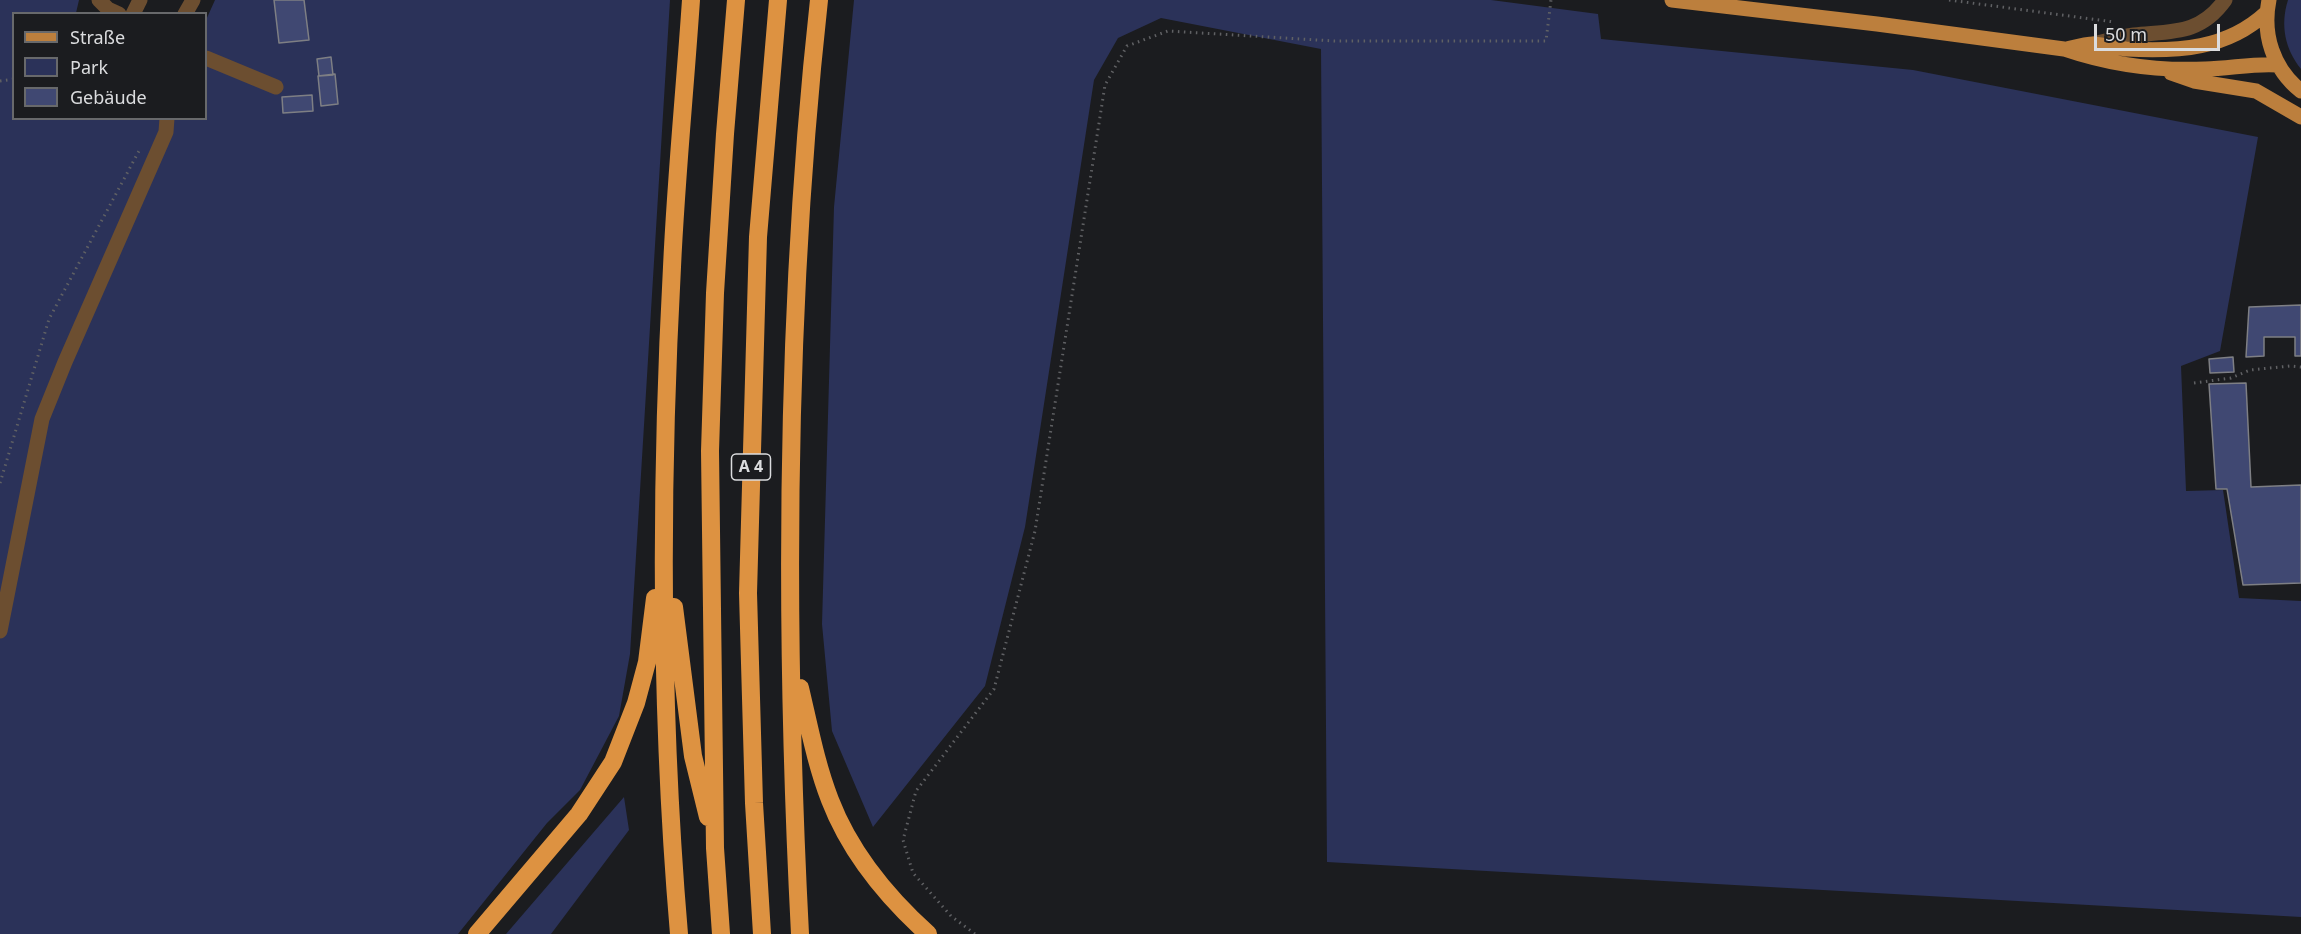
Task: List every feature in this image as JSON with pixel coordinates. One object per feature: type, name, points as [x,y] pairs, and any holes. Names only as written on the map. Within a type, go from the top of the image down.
[{"type":"highway","points":[[679,934],[665,735],[664,525],[672,266],[691,0]]},
{"type":"highway","name":"A 4","points":[[721,934],[715,848],[710,452],[715,293],[736,0]]},
{"type":"highway","name":"A 4","points":[[762,934],[754,803],[748,581],[758,237],[778,0]]},
{"type":"highway","points":[[800,934],[795,841],[791,498],[797,300],[806,146],[819,0]]},
{"type":"highway","points":[[664,525],[693,756],[715,848]]},
{"type":"highway","points":[[477,934],[579,814],[613,762],[636,703],[647,662],[664,525]]},
{"type":"highway","points":[[792,652],[818,763],[837,817],[855,849],[886,892],[928,934]]},
{"type":"main road","points":[[1672,0],[2064,49],[2091,59],[2151,67],[2201,70],[2259,63],[2278,65]]},
{"type":"main road","points":[[2064,49],[2092,44],[2155,51],[2187,49],[2233,36],[2254,24],[2268,6]]},
{"type":"main road","points":[[2268,6],[2270,46],[2278,65],[2287,78],[2301,91]]},
{"type":"main road","points":[[2151,67],[2194,81],[2256,91],[2301,117]]},
{"type":"street","points":[[99,0],[115,12]]},
{"type":"street","points":[[2092,44],[2134,35],[2187,30],[2211,16],[2224,0]]},
{"type":"street","points":[[207,58],[276,87]]},
{"type":"street","points":[[0,631],[42,419],[64,362],[166,132],[167,120]]},
{"type":"path","points":[[975,934],[951,916],[913,873],[903,840],[916,791],[994,689],[1035,531],[1105,85],[1127,46],[1167,31],[1334,41],[1546,41],[1551,0]]},
{"type":"path","points":[[1949,0],[2120,22]]},
{"type":"path","points":[[0,483],[49,319],[141,146]]},
{"type":"path","points":[[2194,383],[2231,378],[2250,370],[2301,367]]},
{"type":"green space","points":[[0,0],[79,0],[76,12],[12,12],[12,120],[207,120],[207,18],[215,0],[670,0],[630,654],[619,716],[580,790],[547,823],[458,934],[0,934]]},
{"type":"green space","points":[[854,0],[1491,0],[1598,14],[1601,39],[1913,70],[2258,137],[2220,351],[2181,366],[2186,491],[2223,490],[2239,598],[2301,601],[2301,917],[1327,862],[1321,49],[1161,18],[1118,38],[1094,80],[1025,527],[985,686],[873,827],[832,731],[822,624],[834,207]]},
{"type":"green space","points":[[2288,0],[2301,0],[2301,69],[2291,53],[2284,28]]},
{"type":"green space","points":[[624,797],[629,830],[551,934],[506,934]]},
{"type":"building","points":[[274,0],[304,0],[309,40],[279,43]]},
{"type":"building","points":[[331,57],[333,75],[319,76],[317,59]]},
{"type":"building","points":[[335,74],[338,104],[321,106],[318,76]]},
{"type":"building","points":[[312,95],[313,111],[283,113],[282,97]]},
{"type":"building","points":[[2301,305],[2301,356],[2295,356],[2295,337],[2264,337],[2264,356],[2246,357],[2249,307]]},
{"type":"building","points":[[2233,357],[2234,372],[2210,373],[2209,359]]},
{"type":"building","points":[[2246,383],[2251,487],[2301,485],[2301,583],[2243,585],[2227,489],[2216,489],[2209,384]]}]
